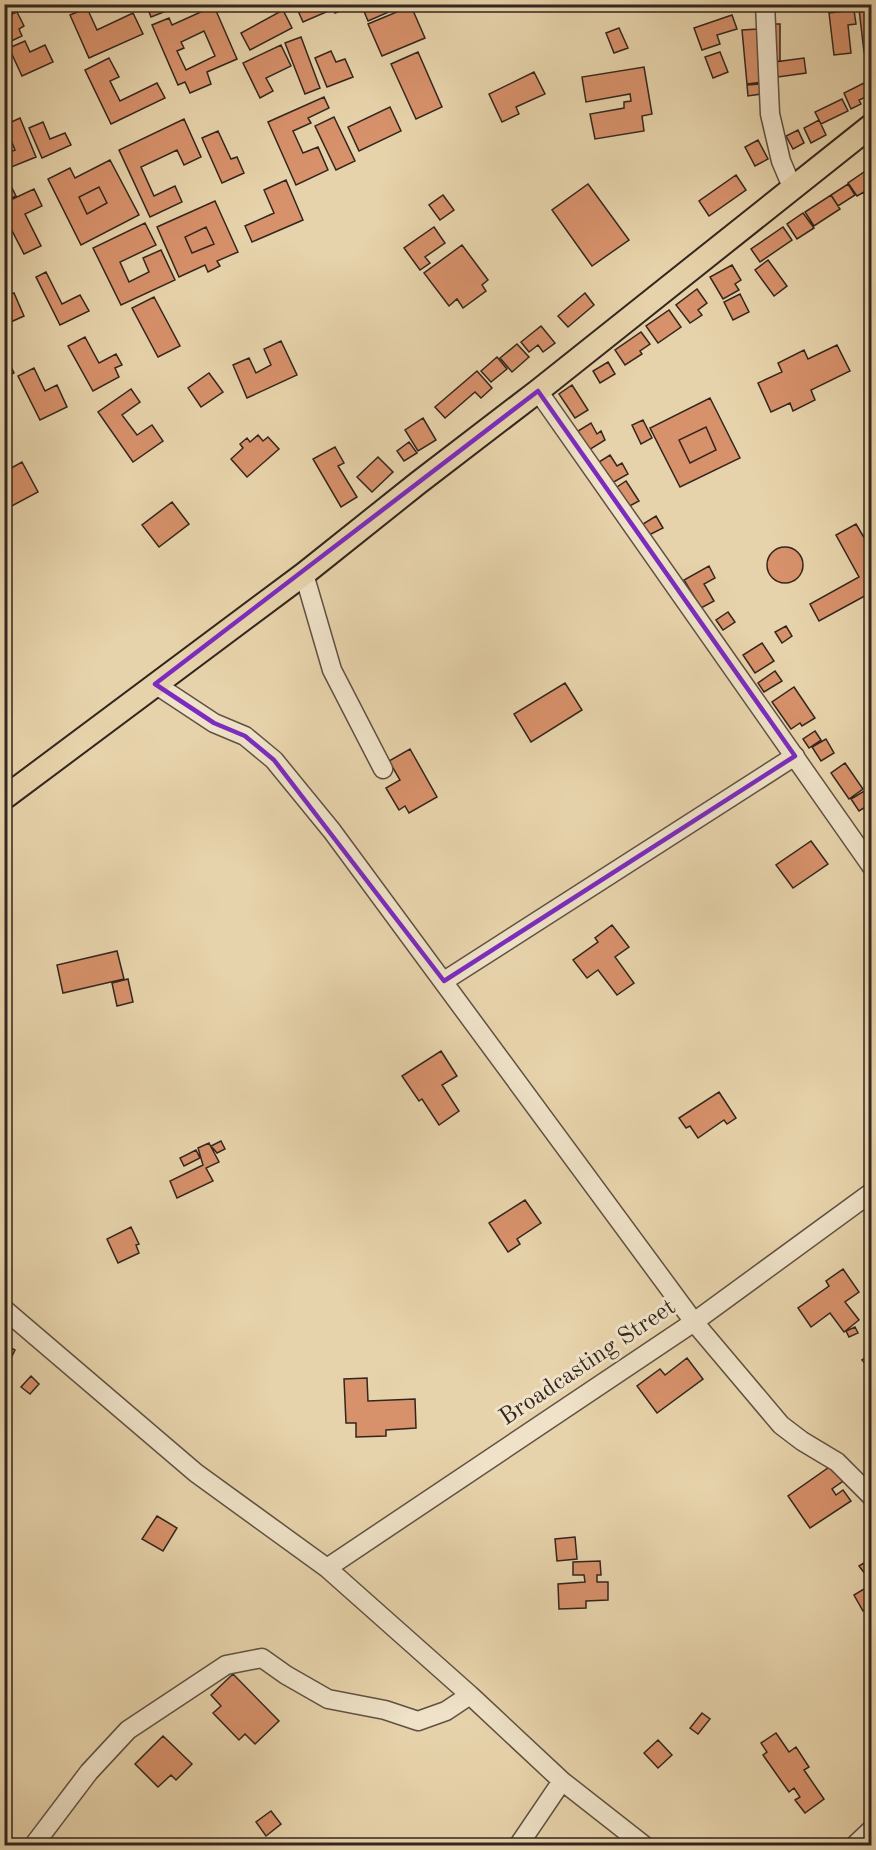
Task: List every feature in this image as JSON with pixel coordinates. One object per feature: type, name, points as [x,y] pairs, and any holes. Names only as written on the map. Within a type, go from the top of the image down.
[{"type":"main road","points":[[4,798],[304,574],[872,125]]},
{"type":"street","points":[[765,4],[770,114],[781,161],[792,187]]},
{"type":"street","points":[[538,391],[872,867]]},
{"type":"street","points":[[304,574],[332,670],[383,769]]},
{"type":"street","points":[[155,684],[214,723],[245,736],[274,760],[332,831],[694,1322],[781,1425],[802,1442],[837,1462],[872,1497]]},
{"type":"street","points":[[444,981],[795,756]]},
{"type":"street","name":"Broadcasting Street","points":[[327,1568],[694,1322],[872,1192]]},
{"type":"street","points":[[4,1309],[196,1473],[327,1568],[470,1695],[562,1781],[645,1845]]},
{"type":"street","points":[[33,1845],[89,1772],[128,1730],[226,1665],[262,1658],[328,1699],[385,1710],[418,1721],[446,1711],[470,1695]]},
{"type":"street","points":[[518,1845],[562,1781]]},
{"type":"street","points":[[854,1845],[872,1829]]},
{"type":"highlighted area","points":[[538,391],[795,756],[444,981],[274,760],[245,736],[214,723],[155,684]]},
{"type":"building","points":[[146,4],[184,4],[151,17]]},
{"type":"building","points":[[295,4],[346,4],[348,8],[335,13],[333,9],[303,22]]},
{"type":"building","points":[[361,4],[407,4],[368,21]]},
{"type":"building","points":[[705,4],[757,4],[757,7],[705,10]]},
{"type":"building","points":[[214,6],[237,59],[207,72],[211,84],[190,93],[185,82],[178,85],[152,25],[169,18],[172,25]],"holes":[[[204,31],[215,56],[186,70],[177,51],[184,48],[181,42]]]},
{"type":"building","points":[[411,6],[425,38],[382,56],[368,24]]},
{"type":"building","points":[[87,8],[97,30],[133,13],[143,34],[89,58],[70,15]]},
{"type":"building","points":[[872,8],[872,51],[864,52],[859,9]]},
{"type":"building","points":[[283,10],[292,28],[250,50],[241,33]]},
{"type":"building","points":[[854,10],[856,24],[848,25],[851,53],[834,55],[829,13]]},
{"type":"building","points":[[17,12],[24,26],[19,29],[22,36],[5,44],[4,17]]},
{"type":"building","points":[[732,15],[737,29],[717,35],[720,44],[702,50],[694,28]]},
{"type":"building","points":[[771,24],[780,24],[780,61],[771,61]]},
{"type":"building","points":[[619,28],[628,48],[614,53],[606,33]]},
{"type":"building","points":[[758,29],[763,82],[747,84],[742,30]]},
{"type":"building","points":[[301,37],[320,88],[305,94],[285,43]]},
{"type":"building","points":[[25,41],[30,52],[45,45],[53,62],[22,76],[9,48]]},
{"type":"building","points":[[281,45],[291,66],[266,78],[273,91],[260,98],[243,63]]},
{"type":"building","points":[[331,51],[336,62],[345,59],[353,77],[327,87],[315,58]]},
{"type":"building","points":[[418,52],[442,107],[416,119],[391,64]]},
{"type":"building","points":[[720,52],[728,72],[713,78],[705,57]]},
{"type":"building","points":[[109,58],[119,77],[110,81],[120,101],[157,83],[165,98],[111,124],[85,70]]},
{"type":"building","points":[[804,58],[806,73],[778,77],[775,62]]},
{"type":"building","points":[[644,67],[652,114],[642,116],[644,131],[595,139],[590,114],[624,108],[624,102],[631,101],[630,94],[586,102],[582,77]]},
{"type":"building","points":[[534,72],[545,94],[516,107],[519,114],[502,122],[489,94]]},
{"type":"building","points":[[870,80],[872,94],[859,100],[861,104],[851,109],[844,93]]},
{"type":"building","points":[[760,84],[761,94],[748,96],[747,85]]},
{"type":"building","points":[[324,97],[329,108],[308,118],[311,123],[293,131],[303,153],[318,147],[328,170],[296,185],[268,122]]},
{"type":"building","points":[[842,99],[848,111],[821,124],[815,112]]},
{"type":"building","points":[[390,107],[401,131],[359,151],[348,127]]},
{"type":"building","points":[[334,117],[355,161],[336,170],[315,126]]},
{"type":"building","points":[[20,118],[36,157],[4,170],[4,154],[15,150],[5,125]]},
{"type":"building","points":[[184,119],[201,157],[184,165],[177,150],[141,167],[154,196],[175,186],[182,202],[150,217],[119,150]]},
{"type":"building","points":[[819,120],[826,135],[811,143],[804,128]]},
{"type":"building","points":[[43,122],[50,139],[65,133],[71,145],[42,158],[29,128]]},
{"type":"building","points":[[798,130],[804,143],[793,149],[786,136]]},
{"type":"building","points":[[218,131],[231,159],[237,157],[244,173],[222,183],[202,138]]},
{"type":"building","points":[[758,140],[768,159],[755,166],[745,147]]},
{"type":"building","points":[[110,160],[139,215],[81,245],[48,179],[70,168],[75,178]],"holes":[[[99,187],[107,203],[87,214],[79,197]]]},
{"type":"building","points":[[870,168],[872,170],[870,201],[864,192],[857,196],[848,183]]},
{"type":"building","points":[[736,175],[746,190],[709,216],[699,201]]},
{"type":"building","points":[[286,180],[303,220],[252,242],[245,226],[274,213],[264,190]]},
{"type":"building","points":[[9,182],[16,196],[4,202],[4,184]]},
{"type":"building","points":[[588,184],[629,240],[592,266],[552,210]]},
{"type":"building","points":[[848,184],[855,195],[838,206],[831,195]]},
{"type":"building","points":[[99,187],[107,203],[87,214],[79,197]]},
{"type":"building","points":[[34,189],[42,206],[25,214],[41,246],[24,254],[4,215],[4,203]]},
{"type":"building","points":[[443,195],[454,210],[440,220],[429,205]]},
{"type":"building","points":[[831,195],[840,209],[814,226],[805,212]]},
{"type":"building","points":[[215,201],[238,252],[217,261],[220,266],[208,272],[205,265],[179,277],[157,227]],"holes":[[[206,227],[214,244],[192,253],[185,237]]]},
{"type":"building","points":[[803,213],[814,228],[797,239],[787,224]]},
{"type":"building","points":[[145,223],[156,245],[120,262],[129,282],[149,272],[143,258],[161,250],[175,280],[121,305],[93,248]]},
{"type":"building","points":[[206,227],[214,244],[192,253],[185,237]]},
{"type":"building","points":[[434,227],[445,243],[425,257],[430,263],[420,270],[404,248]]},
{"type":"building","points":[[783,227],[792,240],[760,262],[751,249]]},
{"type":"building","points":[[462,245],[488,280],[482,285],[486,291],[463,308],[457,299],[449,306],[424,273]]},
{"type":"building","points":[[768,260],[787,286],[774,296],[755,270]]},
{"type":"building","points":[[732,265],[741,280],[735,284],[739,290],[723,299],[710,277]]},
{"type":"building","points":[[46,272],[62,304],[80,295],[89,311],[60,325],[36,277]]},
{"type":"building","points":[[6,281],[24,316],[4,325]]},
{"type":"building","points":[[697,289],[707,303],[698,310],[702,315],[690,323],[676,305]]},
{"type":"building","points":[[585,293],[594,305],[568,327],[558,316]]},
{"type":"building","points":[[740,294],[749,312],[733,320],[724,302]]},
{"type":"building","points":[[154,297],[180,346],[158,357],[132,308]]},
{"type":"building","points":[[669,310],[681,327],[658,343],[646,326]]},
{"type":"building","points":[[541,326],[555,343],[543,352],[538,345],[529,352],[521,342]]},
{"type":"building","points":[[641,332],[650,344],[640,351],[642,354],[625,365],[615,350]]},
{"type":"building","points":[[85,337],[99,363],[116,354],[122,365],[115,368],[119,377],[93,391],[68,346]]},
{"type":"building","points":[[281,341],[297,375],[247,398],[233,365],[249,358],[256,373],[271,365],[264,349]]},
{"type":"building","points":[[517,344],[529,357],[512,372],[500,358]]},
{"type":"building","points":[[837,345],[850,371],[811,390],[815,400],[793,411],[790,403],[771,412],[758,383],[782,372],[778,363],[804,350],[808,359]]},
{"type":"building","points":[[4,352],[14,373],[4,378]]},
{"type":"building","points":[[497,357],[507,369],[491,382],[481,371]]},
{"type":"building","points":[[608,362],[615,374],[600,383],[593,371]]},
{"type":"building","points":[[34,368],[45,391],[57,385],[67,407],[40,420],[18,376]]},
{"type":"building","points":[[477,371],[492,388],[481,398],[475,392],[445,418],[435,407]]},
{"type":"building","points":[[209,373],[223,392],[201,407],[188,388]]},
{"type":"building","points":[[572,385],[588,410],[575,418],[559,394]]},
{"type":"building","points":[[131,389],[140,402],[122,415],[137,435],[152,425],[163,441],[133,462],[98,412]]},
{"type":"building","points":[[710,398],[740,458],[680,487],[650,428]],"holes":[[[706,427],[716,450],[690,463],[679,440]]]},
{"type":"building","points":[[423,418],[436,440],[418,451],[405,430]]},
{"type":"building","points":[[643,420],[652,438],[641,444],[632,425]]},
{"type":"building","points":[[591,423],[597,434],[601,431],[605,440],[589,450],[578,431]]},
{"type":"building","points":[[706,427],[716,450],[690,463],[679,440]]},
{"type":"building","points":[[258,435],[263,441],[268,437],[279,449],[247,477],[231,459],[243,448],[240,444],[247,438],[250,442]]},
{"type":"building","points":[[409,442],[417,453],[404,461],[397,451]]},
{"type":"building","points":[[335,447],[344,463],[338,466],[357,497],[341,507],[313,459]]},
{"type":"building","points":[[610,455],[617,466],[622,463],[628,474],[612,483],[599,462]]},
{"type":"building","points":[[378,457],[393,472],[372,492],[357,477]]},
{"type":"building","points":[[22,462],[38,492],[8,508],[4,500],[4,472]]},
{"type":"building","points":[[626,481],[639,501],[626,508],[614,489]]},
{"type":"building","points":[[172,502],[189,524],[159,547],[142,525]]},
{"type":"building","points":[[656,516],[663,528],[649,535],[643,524]]},
{"type":"building","points":[[856,524],[872,551],[872,592],[819,621],[810,604],[859,577],[836,535]]},
{"type":"building","points":[[785,547],[798,552],[803,565],[798,578],[785,583],[772,578],[767,565],[772,552]]},
{"type":"building","points":[[709,566],[715,578],[704,584],[714,601],[701,608],[684,580]]},
{"type":"building","points":[[728,612],[735,622],[723,630],[716,620]]},
{"type":"building","points":[[786,626],[792,636],[782,643],[775,632]]},
{"type":"building","points":[[762,643],[774,661],[755,673],[743,655]]},
{"type":"building","points":[[775,671],[782,681],[764,692],[758,683]]},
{"type":"building","points":[[565,683],[582,710],[531,742],[514,714]]},
{"type":"building","points":[[794,687],[815,718],[802,726],[800,723],[791,729],[772,702]]},
{"type":"building","points":[[815,731],[821,740],[809,748],[803,739]]},
{"type":"building","points":[[826,739],[834,753],[821,761],[812,747]]},
{"type":"building","points":[[410,749],[437,797],[409,813],[405,806],[399,810],[386,788],[400,780],[389,761]]},
{"type":"building","points":[[845,763],[863,789],[849,799],[831,773]]},
{"type":"building","points":[[866,790],[872,798],[872,803],[859,811],[851,799]]},
{"type":"building","points":[[811,841],[828,864],[793,888],[776,865]]},
{"type":"building","points":[[612,925],[629,947],[615,957],[634,983],[617,995],[598,970],[587,978],[573,960],[598,942],[595,938]]},
{"type":"building","points":[[117,951],[124,979],[63,993],[57,965]]},
{"type":"building","points":[[128,979],[133,1002],[117,1006],[112,983]]},
{"type":"building","points":[[441,1051],[457,1076],[442,1085],[459,1111],[439,1125],[422,1099],[419,1101],[402,1076]]},
{"type":"building","points":[[719,1092],[736,1118],[727,1124],[724,1120],[698,1138],[690,1126],[686,1128],[679,1118]]},
{"type":"building","points":[[221,1141],[225,1149],[217,1153],[211,1146]]},
{"type":"building","points":[[209,1143],[219,1162],[206,1168],[213,1181],[177,1198],[170,1181],[203,1165],[198,1148]]},
{"type":"building","points":[[196,1150],[200,1158],[184,1166],[180,1158]]},
{"type":"building","points":[[525,1200],[541,1223],[517,1239],[520,1244],[508,1252],[489,1223]]},
{"type":"building","points":[[131,1227],[139,1244],[136,1245],[139,1253],[118,1263],[107,1239]]},
{"type":"building","points":[[843,1269],[859,1292],[845,1302],[859,1320],[844,1332],[830,1313],[811,1327],[798,1308],[829,1286],[826,1281]]},
{"type":"building","points":[[855,1327],[858,1333],[849,1337],[846,1331]]},
{"type":"building","points":[[4,1344],[15,1350],[5,1370],[4,1370]]},
{"type":"building","points":[[872,1353],[872,1372],[862,1360]]},
{"type":"building","points":[[687,1358],[703,1379],[657,1413],[637,1386],[660,1369],[665,1375]]},
{"type":"building","points":[[31,1376],[39,1384],[30,1394],[21,1387]]},
{"type":"building","points":[[367,1378],[368,1401],[415,1399],[416,1428],[386,1430],[386,1436],[356,1437],[356,1423],[346,1423],[344,1379]]},
{"type":"building","points":[[835,1463],[846,1479],[832,1489],[836,1495],[843,1490],[851,1501],[810,1528],[788,1496]]},
{"type":"building","points":[[157,1516],[177,1528],[163,1551],[142,1539]]},
{"type":"building","points":[[575,1537],[577,1559],[557,1561],[555,1539]]},
{"type":"building","points":[[872,1558],[872,1583],[859,1566]]},
{"type":"building","points":[[600,1561],[601,1575],[597,1575],[597,1582],[608,1582],[608,1600],[586,1601],[586,1608],[559,1609],[558,1584],[585,1582],[584,1575],[573,1575],[573,1562]]},
{"type":"building","points":[[872,1584],[872,1606],[863,1611],[854,1595]]},
{"type":"building","points":[[233,1674],[279,1721],[255,1744],[245,1734],[239,1740],[213,1713],[221,1706],[211,1695]]},
{"type":"building","points":[[702,1713],[710,1719],[698,1734],[690,1728]]},
{"type":"building","points":[[776,1733],[789,1752],[796,1747],[809,1767],[804,1770],[824,1799],[805,1813],[795,1800],[800,1797],[794,1788],[789,1792],[763,1755],[767,1752],[761,1743]]},
{"type":"building","points":[[163,1736],[192,1764],[176,1780],[171,1775],[158,1787],[135,1764]]},
{"type":"building","points":[[658,1740],[672,1755],[658,1768],[644,1753]]},
{"type":"building","points":[[271,1811],[281,1824],[266,1836],[256,1822]]}]
